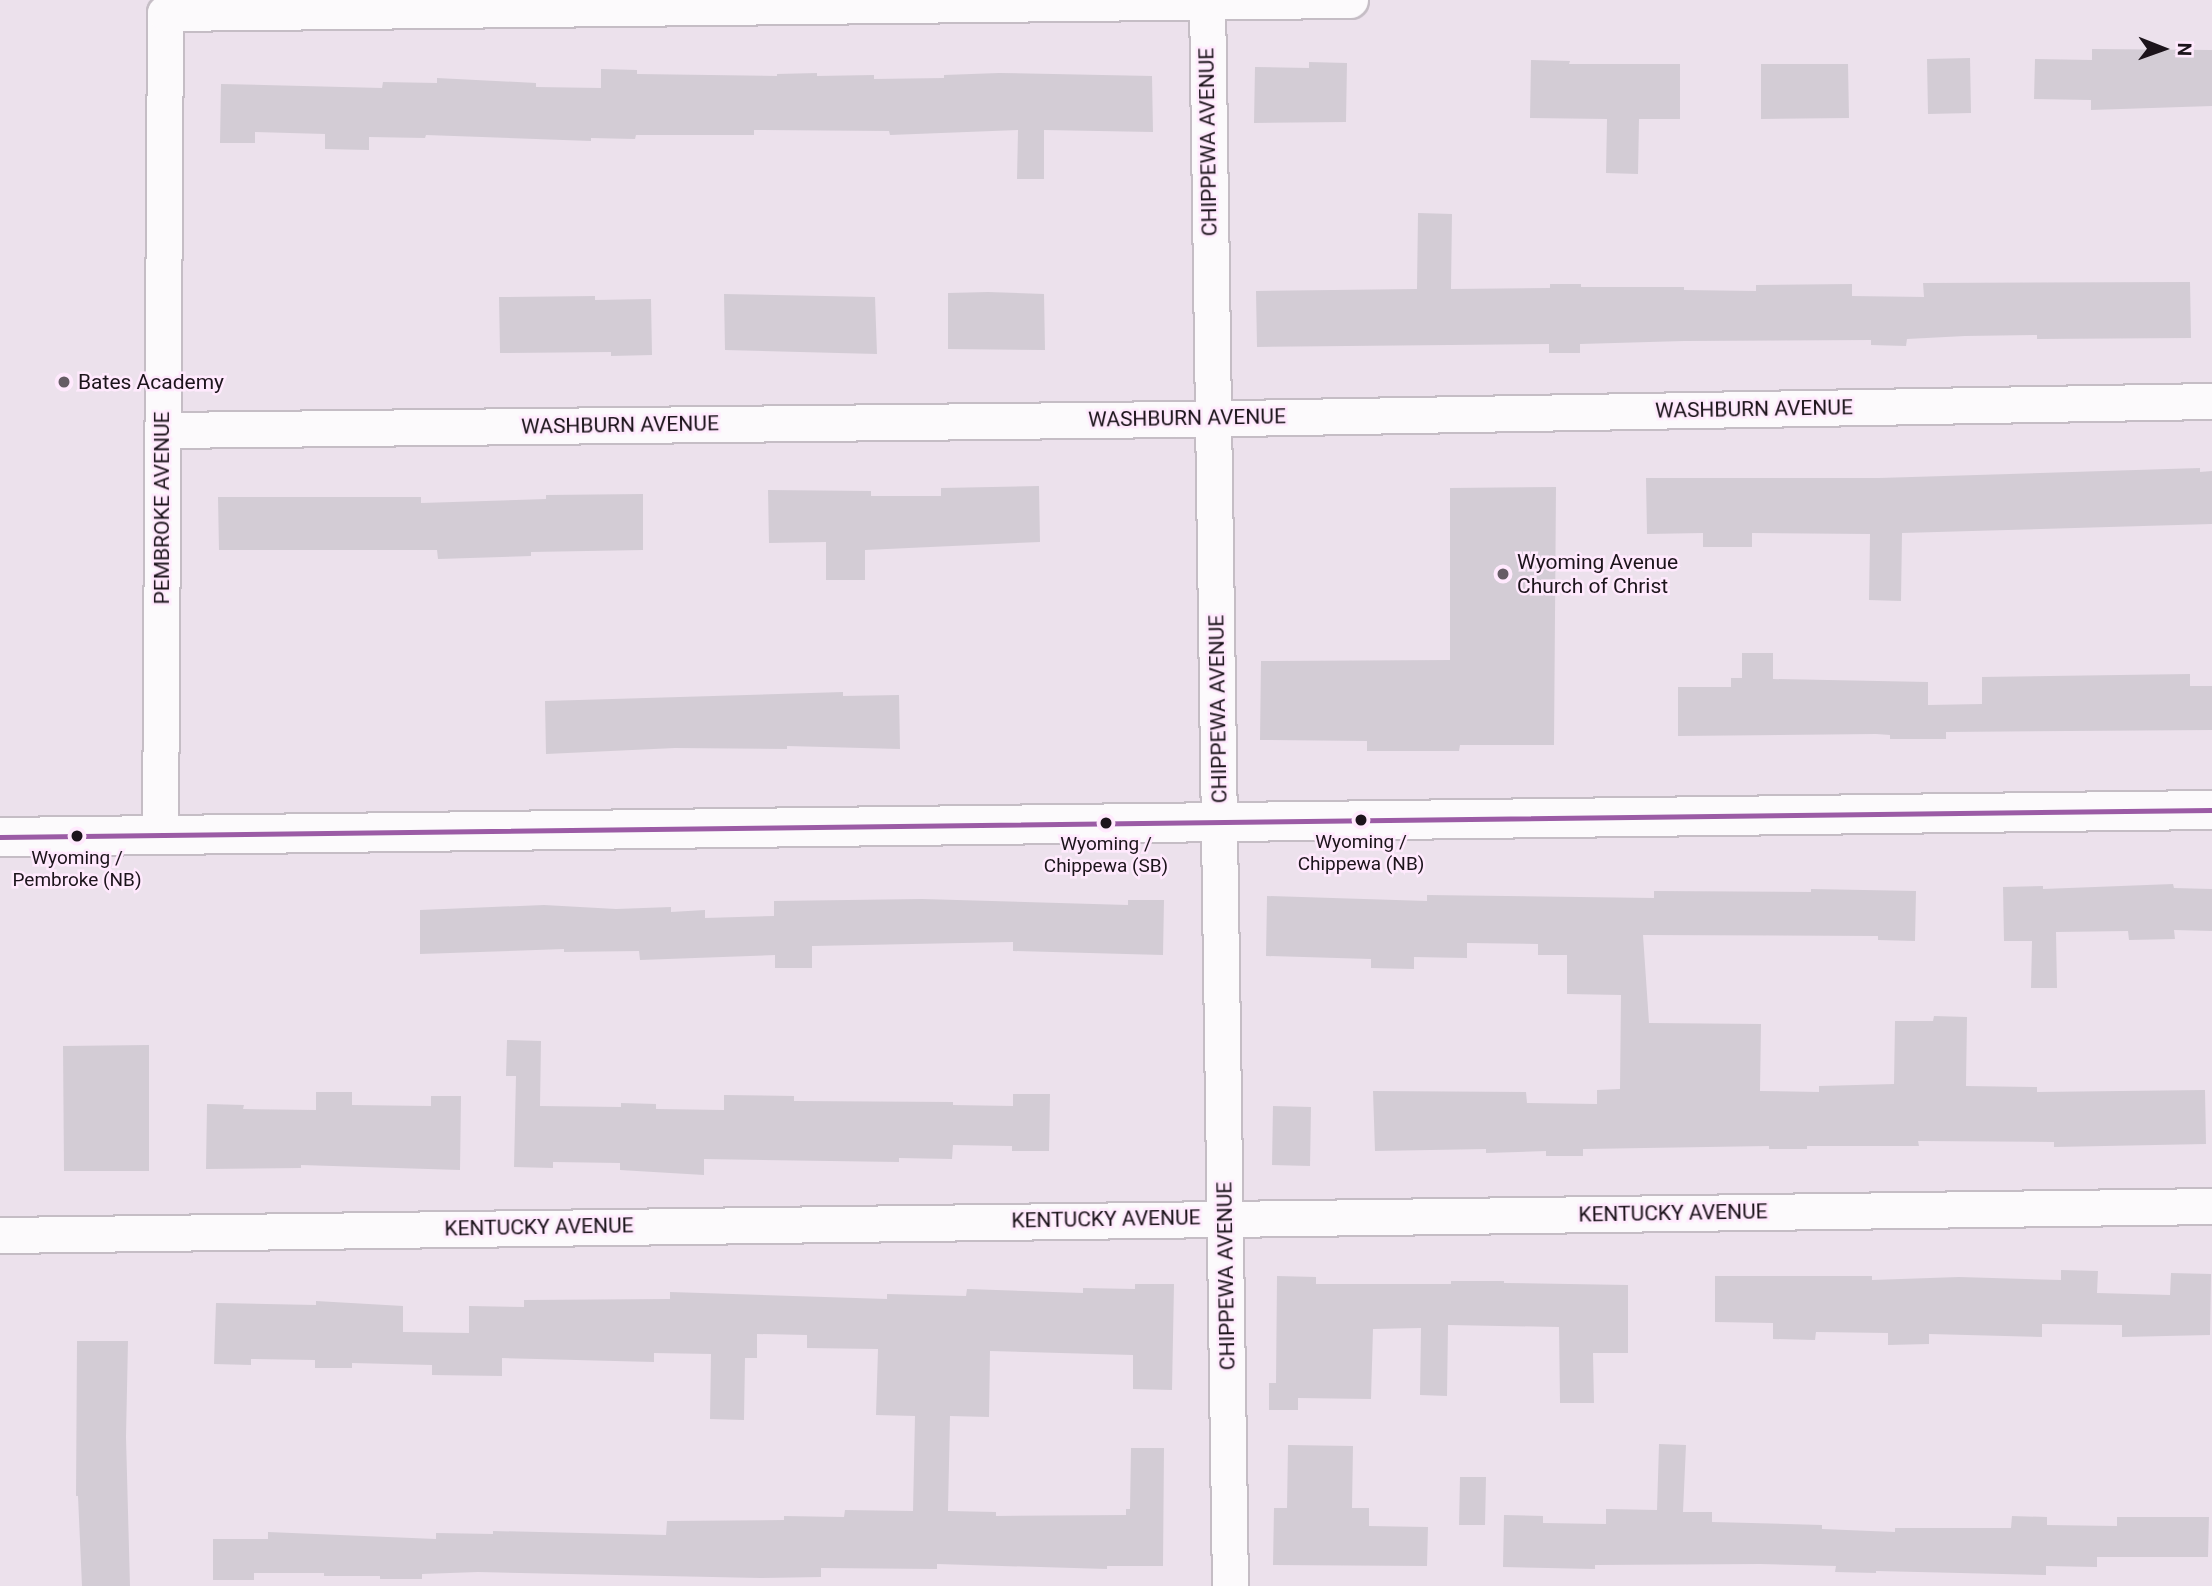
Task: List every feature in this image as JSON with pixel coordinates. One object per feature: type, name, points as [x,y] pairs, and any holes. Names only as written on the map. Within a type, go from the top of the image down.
[{"type":"street","points":[[1207,1],[1350,0]]},
{"type":"street","name":"PEMBROKE AVENUE","points":[[160,835],[166,13],[1207,1]]},
{"type":"street","name":"CHIPPEWA AVENUE","points":[[1207,1],[1211,418],[1221,821],[1230,1586]]},
{"type":"street","name":"WASHBURN AVENUE","points":[[163,430],[1211,418],[2212,401]]},
{"type":"street","points":[[0,837],[2212,810]]},
{"type":"street","name":"KENTUCKY AVENUE","points":[[0,1235],[2212,1206]]},
{"type":"building","points":[[2092,49],[2212,50],[2212,106],[2091,110],[2091,100],[2034,99],[2035,59],[2092,60]]},
{"type":"building","points":[[1970,58],[1971,113],[1928,114],[1927,59]]},
{"type":"building","points":[[1531,60],[1570,61],[1569,64],[1680,64],[1680,119],[1639,119],[1638,174],[1606,173],[1607,119],[1530,118]]},
{"type":"building","points":[[1309,62],[1347,63],[1346,122],[1254,123],[1255,67],[1309,68]]},
{"type":"building","points":[[1761,64],[1848,64],[1849,118],[1761,119]]},
{"type":"building","points":[[601,69],[637,70],[637,74],[874,75],[874,79],[944,78],[944,75],[999,73],[1152,76],[1153,132],[1044,130],[1044,179],[1017,179],[1018,130],[890,135],[889,131],[754,130],[754,135],[636,135],[635,139],[591,138],[591,141],[426,135],[425,138],[369,137],[369,150],[325,149],[325,134],[255,132],[255,143],[220,143],[221,84],[382,88],[383,82],[437,83],[437,78],[536,83],[536,87],[601,88]]},
{"type":"building","points":[[1418,213],[1452,214],[1451,289],[1550,288],[1550,284],[1581,284],[1581,287],[1684,287],[1684,290],[1756,291],[1756,285],[1852,284],[1852,296],[1924,297],[1923,283],[2190,282],[2191,338],[2037,339],[2037,335],[1965,336],[1907,339],[1906,346],[1871,345],[1871,340],[1684,341],[1580,344],[1580,353],[1549,353],[1549,344],[1257,347],[1256,291],[1417,289]]},
{"type":"building","points":[[948,293],[1044,294],[1045,350],[948,349]]},
{"type":"building","points":[[724,294],[875,297],[877,354],[725,350]]},
{"type":"building","points":[[595,296],[595,300],[651,299],[652,355],[611,356],[611,352],[500,353],[499,297]]},
{"type":"building","points":[[2200,468],[2200,472],[2212,471],[2212,524],[1902,533],[1901,601],[1869,600],[1870,534],[1752,533],[1752,547],[1703,547],[1703,533],[1647,534],[1646,478],[1879,478]]},
{"type":"building","points":[[1039,486],[1040,542],[865,550],[865,580],[826,580],[826,542],[769,543],[768,490],[871,491],[871,496],[941,496],[941,488]]},
{"type":"building","name":"Wyoming Avenue Church of Christ","points":[[1556,487],[1554,745],[1460,745],[1459,751],[1367,751],[1367,741],[1260,740],[1261,661],[1450,660],[1450,488]]},
{"type":"building","points":[[643,494],[643,550],[531,552],[531,556],[438,559],[437,550],[219,550],[218,497],[421,497],[421,503],[546,499],[546,495]]},
{"type":"building","points":[[1742,653],[1773,653],[1773,679],[1928,682],[1928,705],[1982,704],[1982,677],[2190,674],[2190,686],[2212,686],[2212,730],[1946,732],[1946,739],[1890,739],[1890,735],[1876,734],[1678,736],[1678,687],[1731,687],[1731,678],[1742,678]]},
{"type":"building","points":[[843,692],[843,696],[899,695],[900,749],[787,746],[787,749],[675,748],[546,754],[545,701]]},
{"type":"building","points":[[2173,884],[2174,888],[2212,889],[2212,931],[2174,930],[2175,939],[2129,940],[2128,931],[2056,932],[2057,988],[2031,988],[2032,941],[2004,941],[2003,887],[2043,886],[2043,889]]},
{"type":"building","points":[[1811,889],[1916,891],[1915,941],[1878,940],[1878,936],[1643,935],[1649,1023],[1761,1024],[1760,1091],[1819,1092],[1819,1086],[1894,1084],[1895,1021],[1933,1021],[1934,1016],[1967,1017],[1966,1086],[2037,1087],[2037,1092],[2205,1090],[2206,1144],[2054,1147],[2054,1142],[1918,1141],[1919,1146],[1807,1146],[1807,1149],[1769,1149],[1769,1146],[1583,1149],[1583,1156],[1546,1156],[1546,1151],[1486,1153],[1486,1149],[1375,1151],[1373,1091],[1526,1092],[1527,1103],[1597,1104],[1597,1090],[1620,1089],[1621,995],[1567,994],[1567,955],[1538,955],[1538,944],[1467,943],[1467,958],[1414,957],[1414,969],[1371,968],[1371,959],[1266,956],[1267,896],[1427,901],[1427,895],[1654,898],[1654,891],[1811,892]]},
{"type":"building","points":[[922,899],[1128,905],[1128,900],[1164,900],[1163,955],[1013,951],[1013,942],[812,946],[812,968],[775,968],[775,955],[640,960],[639,951],[564,952],[564,949],[420,954],[420,910],[544,905],[616,909],[671,907],[671,912],[705,910],[705,918],[774,916],[774,901]]},
{"type":"building","points":[[507,1040],[541,1041],[540,1106],[621,1107],[621,1103],[656,1104],[656,1109],[724,1110],[724,1095],[794,1096],[794,1101],[953,1102],[953,1105],[1013,1106],[1013,1094],[1050,1094],[1049,1151],[1012,1151],[1012,1146],[953,1145],[952,1159],[899,1158],[899,1162],[704,1159],[704,1175],[620,1170],[620,1163],[553,1162],[553,1168],[514,1167],[516,1076],[506,1076]]},
{"type":"building","points":[[149,1045],[149,1171],[64,1171],[63,1046]]},
{"type":"building","points":[[316,1092],[352,1092],[352,1105],[431,1106],[431,1096],[461,1096],[460,1170],[301,1165],[301,1168],[206,1169],[207,1104],[244,1105],[243,1109],[316,1110]]},
{"type":"building","points":[[1273,1106],[1311,1107],[1310,1166],[1272,1165]]},
{"type":"building","points":[[2061,1270],[2098,1271],[2097,1293],[2170,1295],[2171,1273],[2211,1274],[2210,1335],[2122,1337],[2122,1325],[2042,1324],[2042,1337],[1929,1334],[1929,1344],[1888,1345],[1888,1333],[1816,1332],[1815,1340],[1773,1339],[1773,1323],[1715,1322],[1715,1276],[1872,1276],[1872,1280],[1959,1277],[2061,1280]]},
{"type":"building","points":[[1277,1276],[1316,1277],[1316,1284],[1451,1284],[1451,1281],[1504,1281],[1628,1285],[1628,1353],[1593,1353],[1594,1403],[1560,1403],[1559,1327],[1448,1325],[1447,1396],[1420,1395],[1421,1328],[1373,1329],[1371,1399],[1298,1398],[1298,1410],[1269,1410],[1269,1383],[1276,1383]]},
{"type":"building","points":[[1135,1284],[1174,1284],[1172,1390],[1133,1389],[1133,1355],[990,1351],[989,1417],[950,1416],[948,1511],[996,1512],[996,1516],[1126,1515],[1126,1509],[1130,1509],[1131,1448],[1164,1448],[1163,1566],[1107,1566],[1107,1569],[937,1564],[937,1569],[821,1568],[821,1577],[761,1578],[478,1572],[422,1574],[422,1579],[380,1579],[380,1576],[324,1576],[324,1573],[254,1573],[254,1580],[213,1580],[213,1539],[268,1539],[268,1532],[436,1539],[436,1533],[493,1534],[493,1531],[666,1535],[667,1521],[784,1520],[784,1516],[844,1517],[845,1510],[913,1511],[915,1416],[876,1415],[878,1349],[807,1348],[807,1335],[757,1334],[757,1358],[745,1358],[744,1420],[710,1419],[711,1354],[654,1353],[654,1362],[502,1358],[502,1376],[432,1375],[432,1365],[352,1363],[352,1368],[315,1368],[315,1360],[251,1359],[251,1365],[214,1364],[216,1303],[316,1305],[316,1301],[403,1306],[403,1332],[469,1333],[469,1306],[524,1307],[524,1300],[670,1299],[670,1292],[887,1299],[887,1294],[966,1296],[967,1289],[1083,1293],[1083,1288],[1135,1289]]},
{"type":"building","points":[[77,1341],[128,1341],[126,1437],[130,1586],[82,1586],[76,1496]]},
{"type":"building","points":[[1659,1444],[1686,1445],[1683,1512],[1712,1512],[1712,1522],[1822,1525],[1822,1529],[1895,1532],[1895,1528],[2011,1528],[2012,1516],[2047,1517],[2047,1525],[2117,1526],[2117,1517],[2209,1517],[2208,1557],[2097,1557],[2097,1567],[2046,1566],[2046,1575],[1835,1572],[1836,1566],[1760,1564],[1595,1565],[1595,1569],[1503,1567],[1504,1515],[1543,1516],[1543,1523],[1606,1524],[1606,1509],[1657,1510]]},
{"type":"building","points":[[1288,1445],[1353,1446],[1352,1508],[1369,1508],[1369,1526],[1428,1527],[1427,1566],[1273,1565],[1274,1508],[1287,1508]]},
{"type":"building","points":[[1460,1477],[1486,1477],[1485,1525],[1459,1525]]},
{"type":"transit line","points":[[0,837],[2212,810]]},
{"type":"place","name":"Bates Academy","points":[[64,382]]},
{"type":"place","name":"Wyoming Avenue Church of Christ","points":[[1503,574]]},
{"type":"place","name":"Wyoming / Chippewa (NB)","points":[[1361,820]]},
{"type":"place","name":"Wyoming / Chippewa (SB)","points":[[1106,823]]},
{"type":"place","name":"Wyoming / Pembroke (NB)","points":[[77,836]]}]
